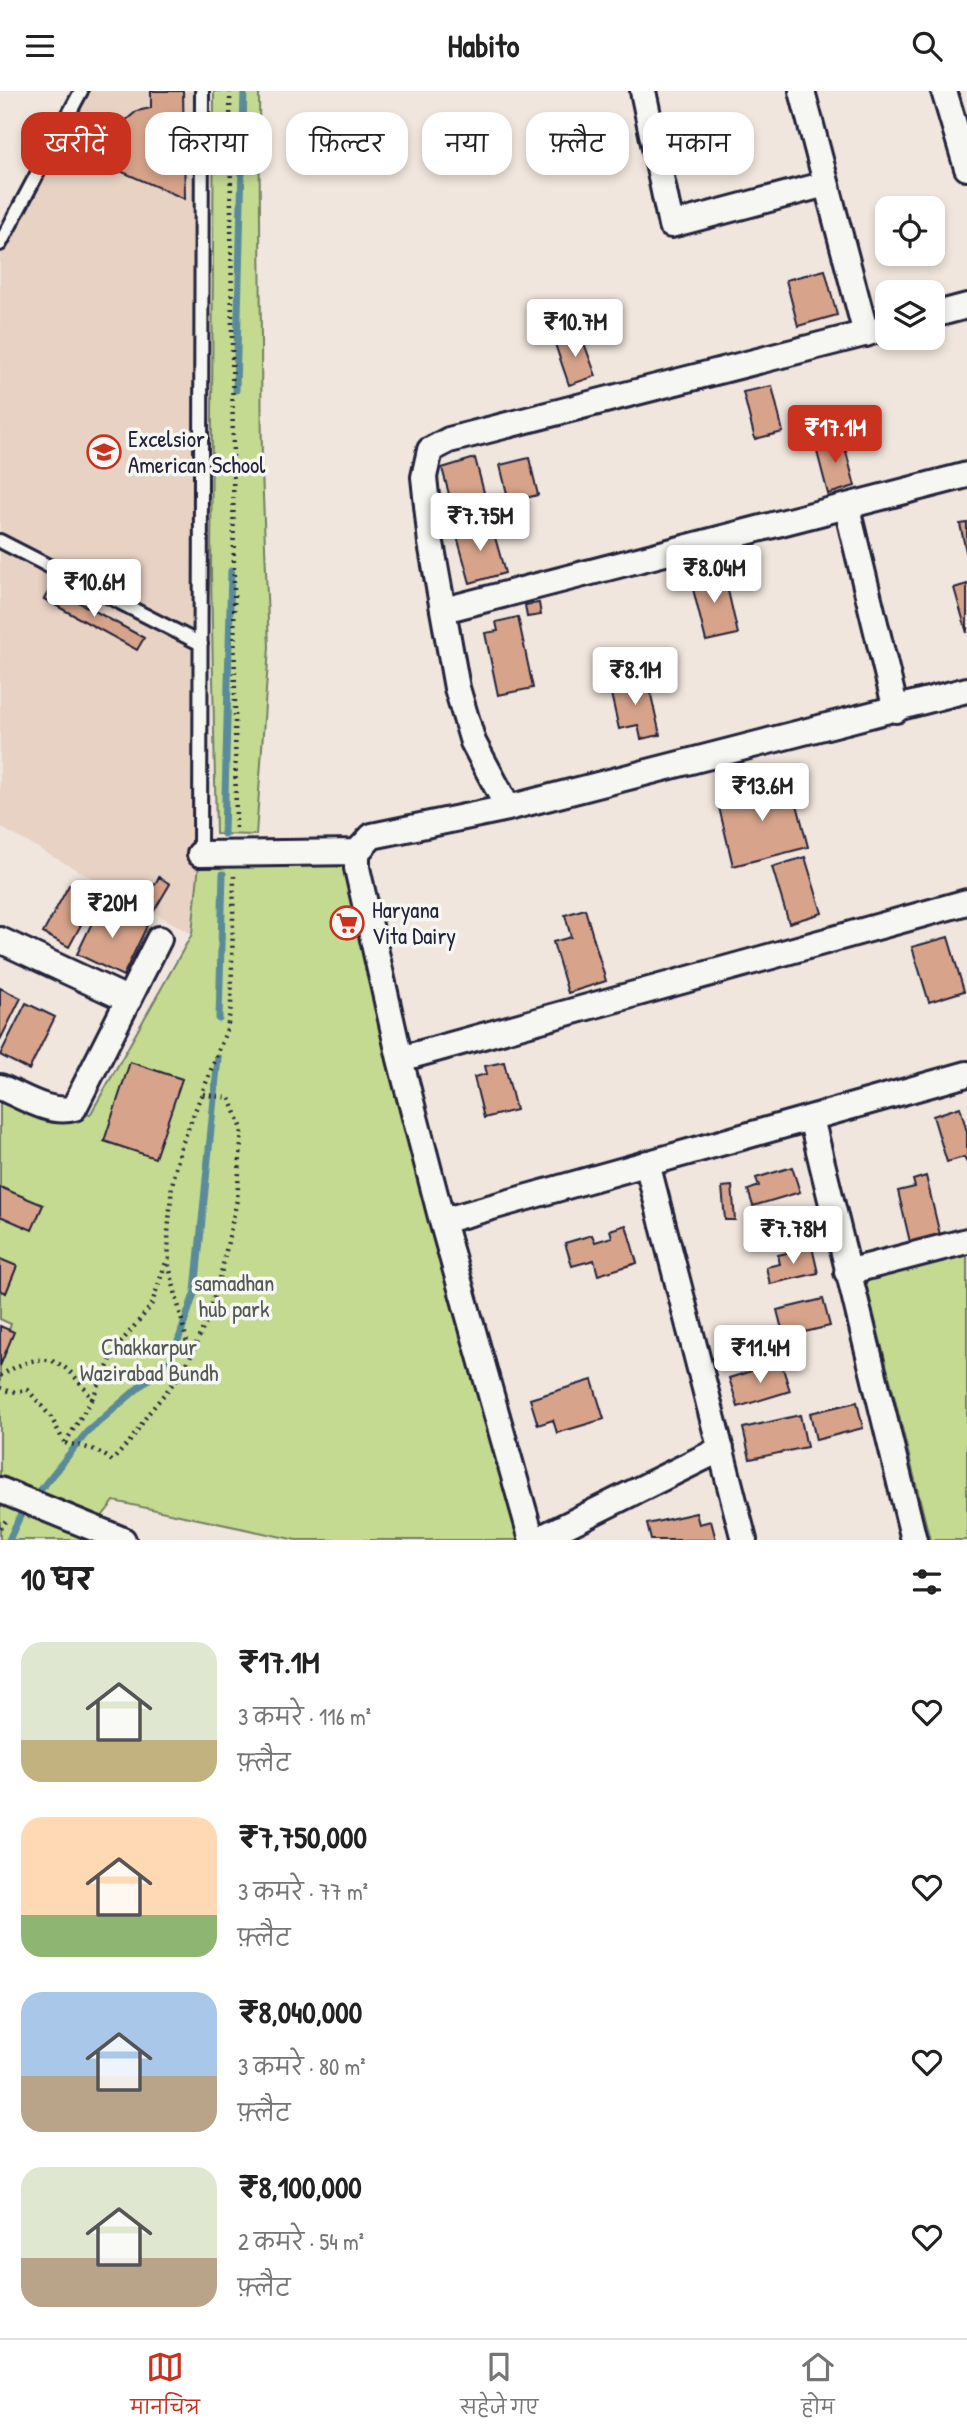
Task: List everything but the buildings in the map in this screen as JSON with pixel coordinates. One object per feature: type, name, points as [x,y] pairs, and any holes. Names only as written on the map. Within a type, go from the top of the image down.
[{"type":"street","points":[[643,91],[671,225],[826,184]]},
{"type":"street","points":[[802,91],[826,184],[875,325]]},
{"type":"street","points":[[944,91],[967,169]]},
{"type":"street","points":[[945,312],[967,306]]},
{"type":"street","points":[[508,808],[473,742],[457,688],[431,543],[424,477],[430,450],[449,440],[875,332]]},
{"type":"street","points":[[444,610],[967,475]]},
{"type":"street","points":[[846,507],[896,710]]},
{"type":"street","points":[[532,1540],[442,1221],[400,1059],[357,868],[357,852],[372,836],[508,808],[967,690]]},
{"type":"street","points":[[200,854],[357,852]]},
{"type":"street","points":[[400,1059],[967,902]]},
{"type":"street","points":[[0,1087],[49,1108],[62,1111],[74,1108],[159,939]]},
{"type":"street","points":[[0,940],[129,1000]]},
{"type":"street","points":[[442,1221],[967,1074]]},
{"type":"street","points":[[811,1118],[914,1540]]},
{"type":"street","points":[[647,1163],[744,1540]]},
{"type":"street","points":[[847,1272],[967,1241]]},
{"type":"street","points":[[537,1540],[721,1449]]},
{"type":"street","points":[[0,1490],[123,1540]]},
{"type":"lane","points":[[0,244],[81,91]]},
{"type":"lane","points":[[200,854],[202,91]]},
{"type":"lane","points":[[0,541],[201,644]]},
{"type":"path","points":[[230,91],[236,835]]},
{"type":"path","points":[[190,1355],[169,1266],[168,1233],[172,1185],[181,1147],[227,1029],[231,1006],[234,870]]},
{"type":"path","points":[[0,1388],[11,1392],[28,1390],[51,1417],[65,1443],[89,1448],[106,1455],[111,1461],[131,1440],[148,1414],[184,1370],[206,1322],[220,1278],[237,1200],[242,1129],[230,1098],[201,1094]]},
{"type":"path","points":[[65,1443],[92,1399],[117,1347],[151,1306],[169,1254]]},
{"type":"path","points":[[0,1377],[15,1367],[45,1359],[62,1364],[75,1374],[92,1399]]},
{"type":"shaded area","name":"Excelsior American School","points":[[72,91],[211,91],[211,112],[145,112],[145,175],[210,175],[206,645],[200,854],[192,934],[0,827],[0,232],[29,175],[131,175],[131,112],[61,112]]},
{"type":"green space","points":[[214,91],[259,91],[259,112],[214,112]]},
{"type":"green space","points":[[213,175],[260,175],[262,470],[269,647],[256,835],[216,834],[211,573]]},
{"type":"green space","name":"samadhan hub park","points":[[200,854],[357,868],[528,1540],[296,1540],[114,1501],[97,1523],[104,1540],[0,1540],[0,1502],[8,1479],[0,1476],[0,1355],[11,1324],[0,1319],[0,1088],[90,1115],[192,934]]},
{"type":"green space","points":[[967,1250],[967,1540],[930,1540],[864,1275]]},
{"type":"waterway","points":[[236,390],[244,91]]},
{"type":"waterway","points":[[224,834],[231,571]]},
{"type":"waterway","points":[[219,1019],[223,874]]},
{"type":"waterway","points":[[34,1498],[87,1432],[172,1359],[195,1291],[218,1058]]},
{"type":"waterway","points":[[9,1540],[26,1507]]},
{"type":"place","name":"Excelsior American School","points":[[104,452]]},
{"type":"place","name":"Haryana Vita Dairy","points":[[347,923]]},
{"type":"park label","name":"Chakkarpur Wazirabad Bundh","points":[[149,1360]]}]
